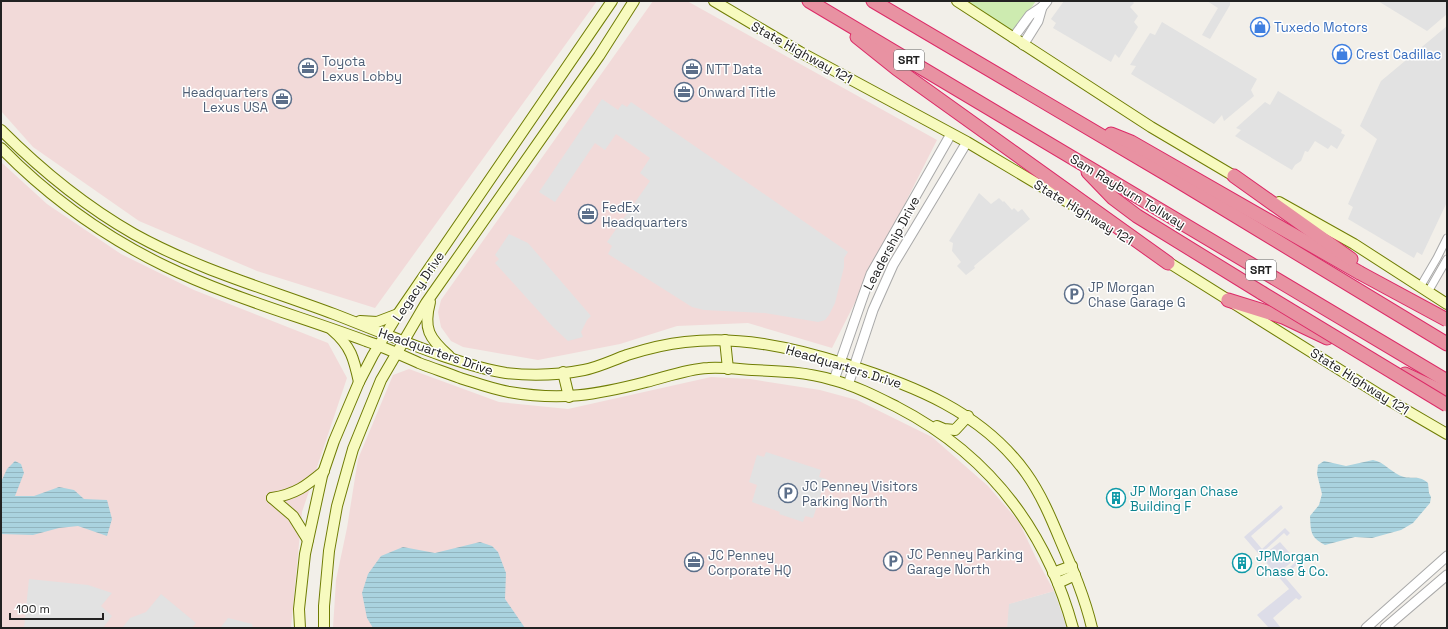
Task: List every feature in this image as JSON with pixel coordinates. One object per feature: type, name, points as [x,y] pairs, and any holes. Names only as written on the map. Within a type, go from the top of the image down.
[{"type":"highway","name":"SRT","points":[[873,1],[1173,178],[1447,344]]},
{"type":"highway","points":[[812,3],[897,69],[1168,262]]},
{"type":"highway","name":"Sam Rayburn Tollway","points":[[812,3],[1447,381]]},
{"type":"highway","points":[[1077,122],[1130,142],[1447,320]]},
{"type":"highway","points":[[1076,160],[1113,198],[1137,216],[1447,405]]},
{"type":"highway","points":[[1234,176],[1447,327]]},
{"type":"highway","points":[[1228,300],[1283,317],[1447,394]]},
{"type":"main road","name":"Legacy Drive","points":[[300,628],[299,609],[301,583],[308,540],[324,471],[334,441],[359,382],[398,314],[612,1]]},
{"type":"main road","name":"Legacy Drive","points":[[324,628],[324,606],[329,551],[334,518],[345,476],[360,430],[377,388],[432,295],[599,56],[634,1]]},
{"type":"main road","name":"State Highway 121","points":[[714,1],[800,52],[967,142],[1168,262],[1447,434]]},
{"type":"main road","points":[[957,1],[1151,127],[1354,244],[1447,304]]},
{"type":"main road","name":"Headquarters Drive","points":[[1,130],[56,181],[94,209],[165,250],[262,289],[403,342],[484,369],[531,375],[585,370],[662,346],[685,342],[725,340],[790,348],[840,362],[929,395],[968,416],[983,427],[1010,453],[1027,474],[1052,518],[1074,570],[1092,628]]},
{"type":"main road","name":"Headquarters Drive","points":[[1,148],[37,183],[71,210],[106,234],[145,256],[182,274],[205,283],[328,326],[397,352],[418,362],[493,389],[543,396],[569,397],[601,393],[710,367],[818,376],[848,385],[883,400],[908,412],[943,434],[993,478],[1014,504],[1039,542],[1054,573],[1073,628]]},
{"type":"main road","points":[[432,295],[426,315],[429,333],[438,346],[452,359]]},
{"type":"main road","points":[[346,320],[377,322],[398,314]]},
{"type":"main road","points":[[328,326],[340,336],[350,350],[354,359],[359,382]]},
{"type":"main road","points":[[725,340],[728,368]]},
{"type":"main road","points":[[563,372],[569,397]]},
{"type":"main road","points":[[908,412],[944,429],[955,430],[968,416]]},
{"type":"main road","points":[[308,540],[293,516],[272,498],[300,491],[324,471]]},
{"type":"main road","points":[[1054,573],[1074,570]]},
{"type":"main road","points":[[1058,584],[1074,570]]},
{"type":"street","points":[[1013,38],[1030,15],[1044,4]]},
{"type":"street","points":[[1023,45],[1038,21],[1044,4]]},
{"type":"street","name":"Leadership Drive","points":[[834,380],[871,274],[951,134]]},
{"type":"street","name":"Leadership Drive","points":[[848,385],[875,305],[893,265],[967,142]]},
{"type":"street","points":[[1424,290],[1447,238]]},
{"type":"street","points":[[1424,290],[1447,259]]},
{"type":"street","points":[[1366,628],[1447,556]]},
{"type":"street","points":[[1385,628],[1445,577],[1434,568]]},
{"type":"shaded area","points":[[1,1],[597,1],[375,308],[257,271],[139,221],[33,147],[1,111]]},
{"type":"shaded area","points":[[653,1],[687,1],[937,140],[832,348],[748,323],[677,326],[620,344],[538,360],[463,347],[451,341],[441,327],[438,312],[441,300]]},
{"type":"shaded area","points":[[1064,1],[1132,1],[1134,3],[1130,7],[1138,16],[1134,22],[1138,27],[1119,58],[1115,54],[1111,62],[1053,28],[1056,23],[1051,19]]},
{"type":"shaded area","points":[[1207,1],[1230,1],[1230,5],[1210,39],[1202,35],[1218,8]]},
{"type":"shaded area","points":[[1378,1],[1447,1],[1447,14],[1427,31]]},
{"type":"shaded area","points":[[1162,22],[1257,79],[1251,90],[1254,96],[1224,121],[1222,115],[1214,124],[1131,74],[1136,66],[1130,65],[1150,33],[1155,35]]},
{"type":"shaded area","points":[[1447,26],[1447,202],[1422,255],[1417,252],[1414,258],[1348,219],[1353,207],[1348,204],[1377,139],[1360,126],[1381,81]]},
{"type":"shaded area","points":[[1278,91],[1342,130],[1341,133],[1345,135],[1337,149],[1331,145],[1328,149],[1315,141],[1308,152],[1305,151],[1301,161],[1295,165],[1292,170],[1235,136],[1241,130],[1236,128],[1265,102],[1270,105]]},
{"type":"shaded area","points":[[602,99],[618,110],[622,104],[627,107],[631,102],[848,252],[844,258],[844,267],[835,303],[825,320],[818,322],[765,313],[704,310],[692,307],[608,254],[612,246],[607,242],[650,181],[640,173],[650,158],[616,134],[605,150],[595,143],[555,202],[539,192]]},
{"type":"shaded area","points":[[1,162],[47,204],[121,254],[194,290],[328,343],[347,378],[302,512],[291,628],[1,628]]},
{"type":"shaded area","points":[[979,193],[991,204],[999,198],[1012,210],[1014,208],[1018,212],[1022,209],[1030,219],[974,266],[975,268],[966,275],[957,266],[961,262],[952,251],[953,243],[949,241]]},
{"type":"shaded area","points":[[509,234],[528,243],[591,316],[587,320],[581,332],[583,337],[568,341],[553,327],[495,263],[499,259],[495,255]]},
{"type":"shaded area","points":[[409,369],[499,402],[568,409],[711,377],[750,379],[820,390],[857,400],[932,437],[988,486],[1019,522],[1054,591],[1009,604],[1007,628],[333,628],[336,580],[347,528],[358,459],[393,375]]},
{"type":"shaded area","name":"JC Penney Visitors Parking North","points":[[766,452],[821,470],[819,477],[826,479],[813,518],[805,516],[803,522],[779,514],[780,512],[752,502],[757,485],[749,482],[757,455],[764,457]]},
{"type":"shaded area","points":[[1281,505],[1283,508],[1251,536],[1262,549],[1285,528],[1290,533],[1287,536],[1284,533],[1264,551],[1266,553],[1280,542],[1295,559],[1281,571],[1283,573],[1306,553],[1308,555],[1284,576],[1302,597],[1299,600],[1296,598],[1273,618],[1281,628],[1269,628],[1257,615],[1289,589],[1244,537]]},
{"type":"shaded area","points":[[29,579],[88,585],[112,593],[101,606],[112,616],[103,628],[24,628]]},
{"type":"shaded area","points":[[1054,591],[1067,628],[1007,628],[1008,604]]},
{"type":"shaded area","points":[[161,594],[196,623],[192,628],[122,628],[130,618],[146,612]]},
{"type":"shaded area","points":[[228,618],[252,624],[253,628],[220,628]]},
{"type":"green space","points":[[966,1],[1036,1],[1017,28],[1013,30],[1008,29]]},
{"type":"water","points":[[1373,460],[1381,463],[1404,477],[1419,478],[1428,483],[1431,497],[1430,503],[1413,523],[1401,530],[1372,538],[1355,537],[1325,545],[1320,542],[1312,534],[1310,516],[1319,505],[1322,494],[1317,474],[1318,465],[1324,461],[1346,466]]},
{"type":"water","points":[[15,461],[21,464],[24,473],[15,496],[34,496],[59,487],[74,490],[84,499],[107,500],[112,519],[107,536],[78,526],[59,528],[33,535],[1,534],[1,482],[7,469]]},
{"type":"water","points":[[480,542],[492,546],[498,552],[506,573],[505,599],[525,628],[373,628],[367,618],[362,593],[368,574],[381,556],[403,547],[435,553]]},
{"type":"place","name":"Tuxedo Motors","points":[[1260,27]]},
{"type":"place","name":"Crest Cadillac","points":[[1342,54]]},
{"type":"place","name":"Toyota Lexus Lobby","points":[[308,68]]},
{"type":"place","name":"NTT Data","points":[[692,69]]},
{"type":"place","name":"Onward Title","points":[[684,92]]},
{"type":"place","name":"Headquarters Lexus USA","points":[[282,99]]},
{"type":"place","name":"FedEx Headquarters","points":[[588,214]]},
{"type":"place","name":"JP Morgan Chase Garage G","points":[[1074,294]]},
{"type":"place","name":"JC Penney Visitors Parking North","points":[[788,493]]},
{"type":"place","name":"JP Morgan Chase Building F","points":[[1116,498]]},
{"type":"place","name":"JC Penney Parking Garage North","points":[[893,561]]},
{"type":"place","name":"JC Penney Corporate HQ","points":[[694,562]]},
{"type":"place","name":"JPMorgan Chase & Co.","points":[[1242,563]]}]
